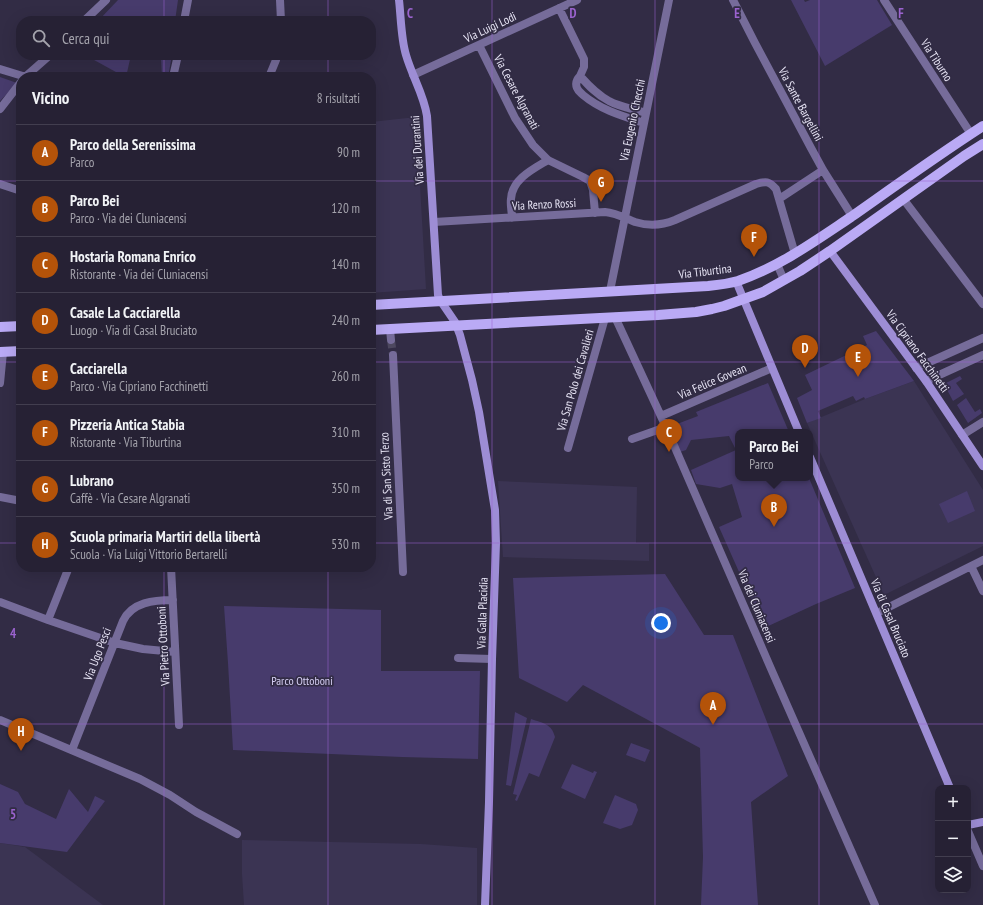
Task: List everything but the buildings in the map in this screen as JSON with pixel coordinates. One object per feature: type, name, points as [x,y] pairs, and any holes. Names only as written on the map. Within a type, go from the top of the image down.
[{"type":"main road","name":"Via Tiburtina","points":[[376,306],[708,286],[736,281],[748,277],[796,254],[983,126]]},
{"type":"main road","points":[[376,330],[658,315],[700,311],[724,306],[763,292],[784,280],[830,251],[983,144]]},
{"type":"main road","points":[[0,327],[16,326]]},
{"type":"main road","points":[[2,352],[16,351]]},
{"type":"street","points":[[89,16],[106,0]]},
{"type":"street","points":[[185,16],[188,0]]},
{"type":"street","points":[[280,0],[281,16]]},
{"type":"street","name":"Via dei Durantini","points":[[400,0],[404,50],[424,100],[427,116],[437,289],[441,301]]},
{"type":"street","name":"Via Luigi Lodi","points":[[413,75],[577,0]]},
{"type":"street","name":"Via Eugenio Checchi","points":[[610,291],[669,0]]},
{"type":"street","name":"Via Sante Bargellini","points":[[734,0],[755,43],[823,170],[852,216]]},
{"type":"street","name":"Via Tiburno","points":[[884,0],[971,134]]},
{"type":"street","points":[[559,8],[584,59],[584,67],[576,81],[577,88],[588,99],[606,110],[644,122]]},
{"type":"street","name":"Via Cesare Algranati","points":[[479,45],[515,118],[533,145],[548,160],[583,176],[590,181],[593,190],[595,213]]},
{"type":"street","points":[[31,72],[44,60]]},
{"type":"street","points":[[174,72],[177,60]]},
{"type":"street","points":[[271,72],[276,60]]},
{"type":"street","points":[[0,69],[16,74]]},
{"type":"street","points":[[580,76],[595,92],[605,99],[618,105],[646,113]]},
{"type":"street","points":[[0,109],[16,88]]},
{"type":"street","points":[[956,144],[964,156]]},
{"type":"street","points":[[512,218],[511,200],[514,188],[525,175],[548,160]]},
{"type":"street","points":[[796,254],[779,199],[823,170]]},
{"type":"street","name":"Via Renzo Rossi","points":[[434,222],[610,213],[643,224],[658,224],[669,222],[765,181],[774,186],[779,199]]},
{"type":"street","points":[[0,184],[16,189]]},
{"type":"street","points":[[904,200],[983,304]]},
{"type":"street","name":"Via Cipriano Facchinetti","points":[[830,251],[926,381],[983,466]]},
{"type":"street","points":[[776,264],[784,280]]},
{"type":"street","points":[[736,281],[798,429]]},
{"type":"street","points":[[441,301],[457,326]]},
{"type":"street","name":"Via dei Cluniacensi","points":[[610,317],[666,427],[875,905]]},
{"type":"street","name":"Via San Polo dei Cavalieri","points":[[568,448],[610,317]]},
{"type":"street","name":"Via Galla Placidia","points":[[457,326],[479,412],[495,502],[496,543],[485,905]]},
{"type":"street","points":[[390,329],[391,340]]},
{"type":"street","points":[[916,368],[983,338]]},
{"type":"street","points":[[0,383],[2,352]]},
{"type":"street","name":"Via di San Sisto Terzo","points":[[393,355],[403,572]]},
{"type":"street","points":[[926,381],[983,355]]},
{"type":"street","name":"Via Felice Govean","points":[[661,416],[772,368]]},
{"type":"street","points":[[962,435],[983,422]]},
{"type":"street","points":[[632,439],[666,427]]},
{"type":"street","name":"Via di Casal Bruciato","points":[[813,464],[949,785]]},
{"type":"street","points":[[0,497],[16,500]]},
{"type":"street","points":[[877,613],[983,560]]},
{"type":"street","points":[[971,566],[983,590]]},
{"type":"street","points":[[48,620],[67,572]]},
{"type":"street","name":"Via Pietro Ottoboni","points":[[171,572],[179,725]]},
{"type":"street","name":"Via Ugo Pesci","points":[[72,750],[124,618],[131,610],[140,605],[173,600]]},
{"type":"street","points":[[0,602],[115,644],[143,649],[175,652]]},
{"type":"street","points":[[458,658],[492,659]]},
{"type":"street","points":[[0,720],[140,779],[237,834]]},
{"type":"street","points":[[971,824],[983,822]]},
{"type":"street","points":[[971,838],[983,866]]},
{"type":"shaded area","points":[[416,117],[426,289],[376,293],[376,121]]},
{"type":"shaded area","points":[[914,381],[983,490],[983,546],[884,595],[813,436],[813,429],[810,429],[807,423]]},
{"type":"shaded area","points":[[498,481],[637,487],[636,543],[649,543],[649,561],[503,557]]},
{"type":"shaded area","points":[[242,840],[421,844],[477,848],[477,905],[244,905]]},
{"type":"shaded area","points":[[0,843],[25,847],[103,905],[0,905]]},
{"type":"green space","points":[[118,0],[178,0],[176,16],[103,16]]},
{"type":"green space","points":[[791,0],[804,0],[805,2],[810,0],[877,0],[892,25],[825,66]]},
{"type":"green space","points":[[94,60],[130,60],[127,72],[116,72]]},
{"type":"green space","points":[[161,60],[171,60],[169,72],[162,72]]},
{"type":"green space","points":[[0,77],[16,83],[16,84],[0,101]]},
{"type":"green space","points":[[876,331],[914,381],[865,399],[864,397],[856,401],[853,396],[818,411],[821,418],[807,423],[797,398],[812,390],[805,375],[867,345],[863,336]]},
{"type":"green space","points":[[960,376],[962,379],[956,383],[964,394],[953,401],[944,384]]},
{"type":"green space","points":[[768,383],[788,429],[735,429],[735,448],[729,436],[691,440],[686,450],[680,452],[677,445],[677,424],[698,416],[696,412]]},
{"type":"green space","points":[[966,398],[975,412],[980,409],[982,413],[968,423],[957,405]]},
{"type":"green space","points":[[735,450],[735,481],[810,481],[855,588],[764,628],[719,527],[742,517],[732,484],[720,488],[696,484],[691,470]]},
{"type":"green space","points":[[967,491],[975,511],[948,523],[939,504]]},
{"type":"green space","points":[[665,574],[704,635],[733,635],[788,776],[751,802],[758,905],[701,905],[703,857],[700,748],[583,685],[567,702],[519,678],[513,578]]},
{"type":"green space","name":"Parco Ottoboni","points":[[224,606],[381,610],[381,671],[480,671],[478,759],[233,750]]},
{"type":"green space","points":[[515,712],[527,718],[511,786],[506,785]]},
{"type":"green space","points":[[531,719],[543,723],[552,729],[555,737],[539,777],[529,773],[517,801],[515,800],[517,795],[513,794]]},
{"type":"green space","points":[[631,743],[650,750],[645,762],[626,755]]},
{"type":"green space","points":[[572,764],[593,773],[594,771],[597,772],[585,799],[561,788]]},
{"type":"green space","points":[[0,784],[18,792],[25,804],[56,819],[69,789],[88,812],[95,796],[105,801],[67,852],[0,843]]},
{"type":"green space","points":[[615,795],[636,804],[638,810],[632,825],[620,829],[603,823]]},
{"type":"tunnel","points":[[391,340],[393,355]]},
{"type":"place","name":"Lubrano","points":[[601,202]]},
{"type":"place","name":"Pizzeria Antica Stabia","points":[[754,257]]},
{"type":"place","name":"Casale La Cacciarella","points":[[805,368]]},
{"type":"place","name":"Cacciarella","points":[[858,377]]},
{"type":"place","name":"Hostaria Romana Enrico","points":[[669,452]]},
{"type":"place","name":"Parco Bei","points":[[774,527]]},
{"type":"place","name":"Parco della Serenissima","points":[[713,725]]},
{"type":"place","name":"Scuola primaria Martiri della libertà","points":[[21,751]]}]
